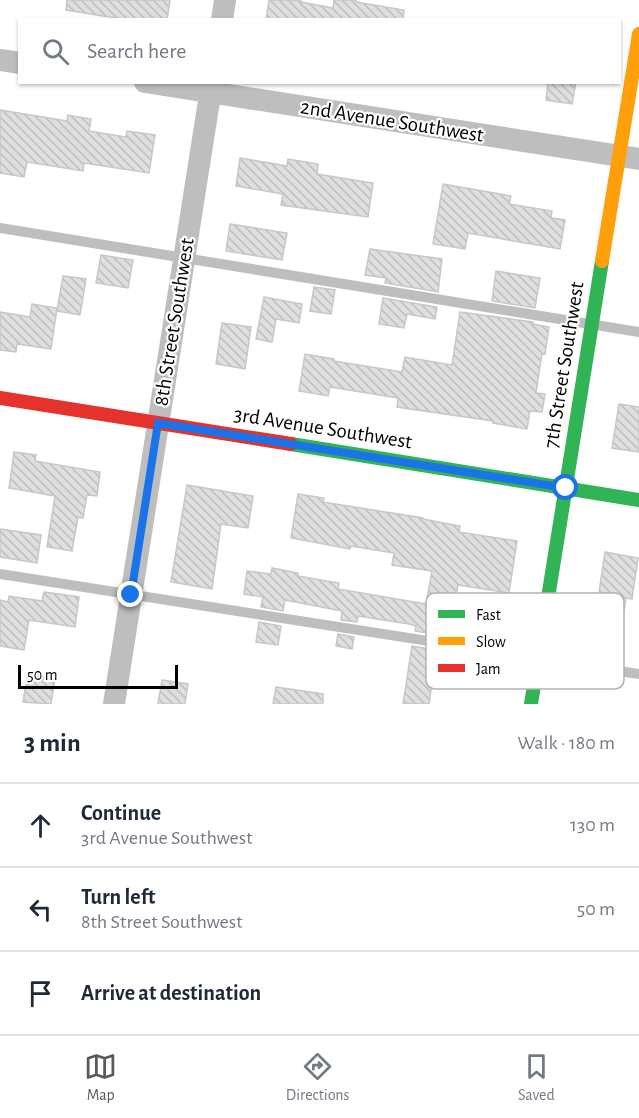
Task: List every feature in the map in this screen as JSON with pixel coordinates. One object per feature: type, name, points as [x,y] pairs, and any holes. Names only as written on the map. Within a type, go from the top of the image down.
[{"type":"street","points":[[222,18],[225,0]]},
{"type":"street","name":"7th Street Southwest","points":[[549,593],[592,324],[629,158],[639,34]]},
{"type":"street","points":[[0,60],[18,63]]},
{"type":"street","name":"2nd Avenue Southwest","points":[[167,84],[211,88],[629,158]]},
{"type":"street","name":"8th Street Southwest","points":[[114,704],[211,88]]},
{"type":"street","name":"3rd Avenue Southwest","points":[[0,398],[639,500]]},
{"type":"street","name":"7th Street Southwest","points":[[531,704],[534,689]]},
{"type":"lane","points":[[0,228],[639,332]]},
{"type":"lane","points":[[0,574],[426,641]]},
{"type":"lane","points":[[624,672],[639,674]]},
{"type":"building","points":[[67,0],[170,0],[167,18],[116,18],[66,10]]},
{"type":"building","points":[[269,0],[301,0],[301,2],[333,8],[334,0],[356,0],[356,2],[404,10],[403,18],[266,18]]},
{"type":"building","points":[[548,84],[576,84],[572,104],[546,100]]},
{"type":"building","points":[[0,110],[67,121],[68,115],[91,119],[89,131],[126,137],[127,131],[155,135],[149,173],[84,163],[83,171],[27,162],[24,177],[0,173]]},
{"type":"building","points":[[240,158],[287,166],[288,159],[318,164],[317,174],[373,183],[368,217],[281,205],[283,194],[236,186]]},
{"type":"building","points":[[443,184],[511,196],[509,204],[552,211],[551,218],[565,220],[560,249],[468,233],[465,249],[433,244]]},
{"type":"building","points":[[230,224],[287,233],[282,260],[226,251]]},
{"type":"building","points":[[370,249],[442,259],[438,292],[385,283],[386,278],[365,275]]},
{"type":"building","points":[[101,255],[133,260],[128,288],[96,283]]},
{"type":"building","points":[[496,271],[540,278],[535,308],[492,301]]},
{"type":"building","points":[[63,276],[86,279],[80,315],[57,311]]},
{"type":"building","points":[[314,287],[335,290],[331,314],[310,311]]},
{"type":"building","points":[[264,297],[302,304],[299,323],[276,319],[272,342],[256,339]]},
{"type":"building","points":[[383,298],[437,307],[435,319],[407,314],[404,328],[379,324]]},
{"type":"building","points":[[32,304],[57,308],[51,349],[17,344],[16,352],[0,350],[0,312],[30,317]]},
{"type":"building","points":[[460,312],[533,322],[532,324],[549,327],[545,354],[542,353],[536,393],[545,394],[542,412],[530,411],[527,429],[493,423],[493,421],[397,407],[398,398],[330,387],[328,396],[299,391],[305,354],[402,372],[405,357],[452,365]]},
{"type":"building","points":[[222,323],[251,327],[245,369],[216,364]]},
{"type":"building","points":[[619,404],[639,407],[639,452],[612,448]]},
{"type":"building","points":[[14,452],[36,455],[35,461],[100,472],[97,496],[87,495],[83,518],[78,517],[72,551],[47,547],[55,496],[9,488]]},
{"type":"building","points":[[187,485],[253,496],[248,528],[221,524],[212,589],[171,582]]},
{"type":"building","points":[[298,494],[324,498],[323,502],[460,526],[459,532],[517,541],[509,593],[458,585],[457,593],[428,593],[432,571],[392,565],[394,553],[351,546],[350,549],[291,538]]},
{"type":"building","points":[[0,529],[41,535],[37,563],[0,557]]},
{"type":"building","points":[[605,552],[638,558],[632,599],[626,598],[624,611],[624,593],[599,593]]},
{"type":"building","points":[[272,568],[298,573],[298,576],[339,583],[338,589],[426,604],[426,633],[415,631],[416,626],[409,624],[358,616],[357,622],[341,620],[342,611],[285,600],[283,611],[261,607],[263,597],[244,594],[247,571],[271,574]]},
{"type":"building","points":[[44,592],[79,597],[75,627],[29,620],[24,650],[0,646],[0,600],[8,602],[9,596],[42,601]]},
{"type":"building","points":[[259,622],[281,626],[278,645],[256,642]]},
{"type":"building","points":[[338,634],[354,637],[352,649],[336,646]]},
{"type":"building","points":[[412,646],[426,648],[426,689],[431,689],[429,704],[403,704]]},
{"type":"building","points":[[28,673],[55,678],[51,704],[23,702]]},
{"type":"building","points":[[162,680],[188,684],[185,704],[158,704]]},
{"type":"building","points":[[276,687],[323,694],[323,704],[273,704]]},
{"type":"traffic: fast","points":[[549,593],[602,261]]},
{"type":"traffic: fast","points":[[291,444],[639,500]]},
{"type":"traffic: fast","points":[[531,704],[533,689]]},
{"type":"traffic: slow","points":[[602,261],[639,34]]},
{"type":"traffic: jam","points":[[0,398],[291,444]]},
{"type":"route","points":[[131,595],[158,423],[566,488]]}]
